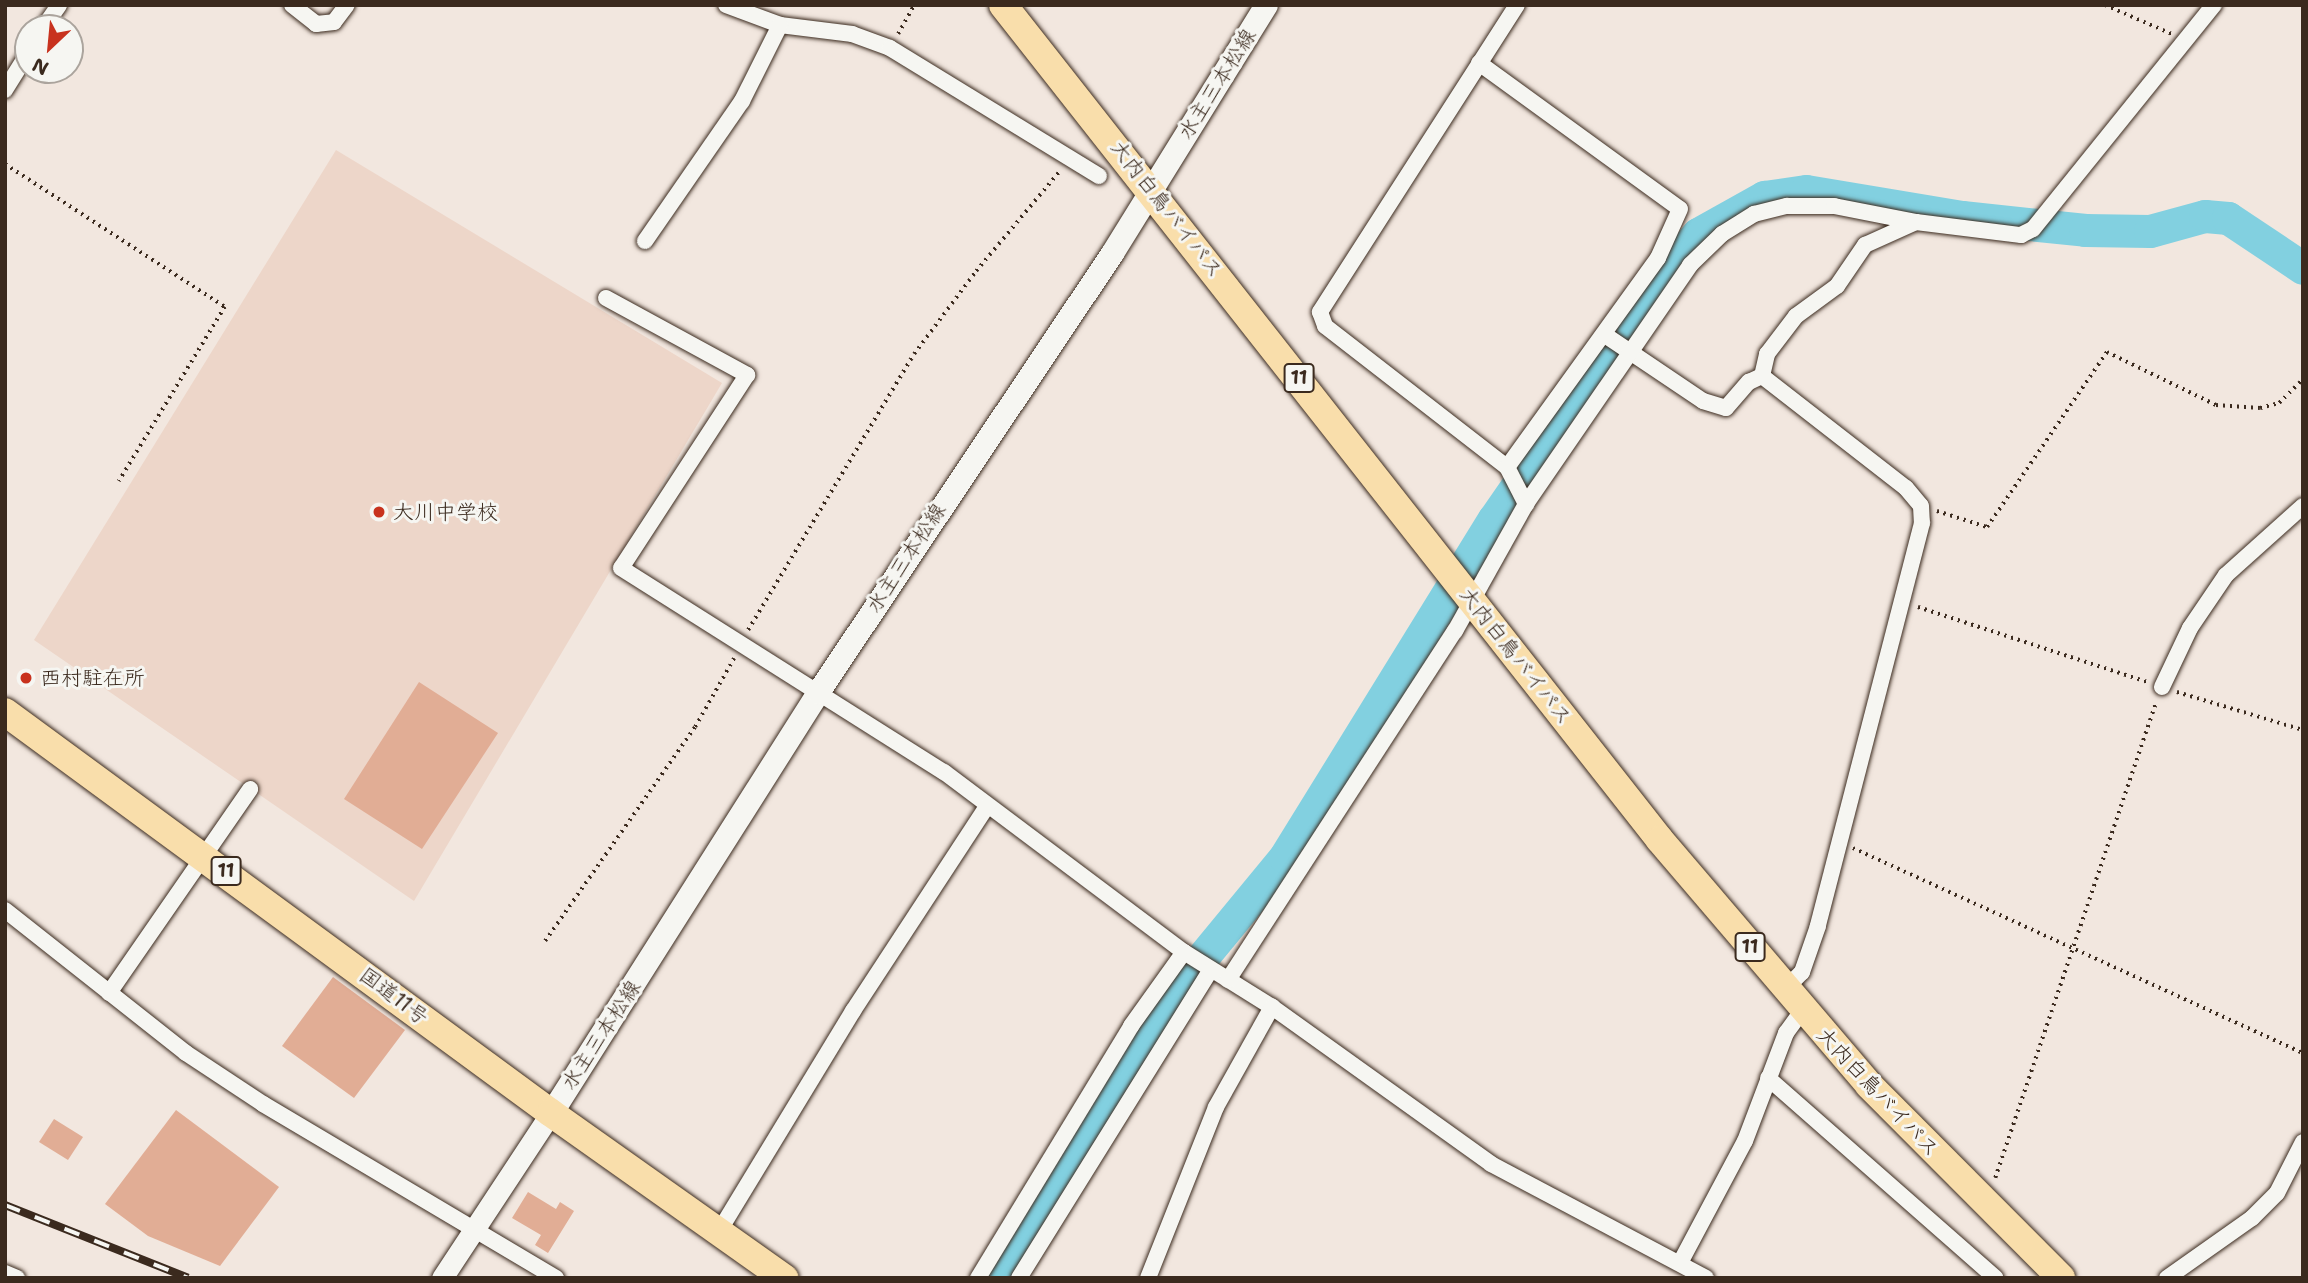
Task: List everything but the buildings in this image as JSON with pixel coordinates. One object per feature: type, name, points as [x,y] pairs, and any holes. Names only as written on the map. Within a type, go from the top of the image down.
[{"type":"highway","name":"大内白鳥バイパス","points":[[1003,5],[1151,187],[1660,840],[1794,1000],[1977,1196],[2061,1278]]},
{"type":"highway","name":"国道11号","points":[[5,712],[206,857],[551,1113],[784,1278]]},
{"type":"main road","name":"水主三本松線","points":[[551,1113],[818,692],[1071,316],[1266,5]]},
{"type":"street","points":[[292,5],[316,24],[334,22],[347,5]]},
{"type":"street","points":[[726,5],[780,25],[852,34],[890,48],[1068,161],[1099,176]]},
{"type":"street","points":[[1517,5],[1320,312],[1325,326],[1508,470],[1524,501]]},
{"type":"street","points":[[1227,980],[1455,631],[1468,596],[1524,501],[1690,265],[1722,234],[1754,214],[1787,206],[1834,206],[1916,222],[2021,235],[2033,229],[2214,5]]},
{"type":"street","points":[[645,241],[742,101],[780,25]]},
{"type":"street","points":[[1479,63],[1680,209],[1658,258],[1607,337],[1508,470]]},
{"type":"street","points":[[1762,376],[1767,354],[1796,316],[1837,286],[1865,245],[1916,222]]},
{"type":"street","points":[[606,298],[747,375],[621,568],[944,772],[1186,953],[1272,1007],[1491,1164],[1706,1278]]},
{"type":"street","points":[[1607,337],[1627,353],[1703,401],[1727,408],[1749,382],[1762,376]]},
{"type":"street","points":[[1680,1264],[1745,1141],[1786,1033],[1899,601],[1922,523],[1922,506],[1906,488],[1762,376]]},
{"type":"street","points":[[2161,687],[2190,628],[2226,575],[2303,506]]},
{"type":"street","points":[[109,993],[206,857],[250,789]]},
{"type":"street","points":[[718,1233],[853,1011],[986,806]]},
{"type":"street","points":[[5,911],[109,993],[263,1104],[556,1278]]},
{"type":"street","points":[[978,1278],[1132,1026],[1186,953]]},
{"type":"street","points":[[1019,1278],[1209,969]]},
{"type":"street","points":[[1148,1278],[1216,1107],[1272,1007]]},
{"type":"street","points":[[1768,1078],[1996,1278]]},
{"type":"street","points":[[442,1278],[551,1113]]},
{"type":"street","points":[[2167,1278],[2252,1218],[2277,1193],[2303,1142]]},
{"type":"street","points":[[5,1273],[17,1278]]},
{"type":"path","points":[[890,48],[914,5]]},
{"type":"path","points":[[2105,5],[2156,24],[2186,42]]},
{"type":"path","points":[[545,941],[695,727],[729,672],[740,644],[914,354],[1068,161]]},
{"type":"path","points":[[5,163],[225,307],[119,481]]},
{"type":"path","points":[[1922,506],[1987,527],[2106,352],[2216,405],[2260,408],[2279,403],[2303,379]]},
{"type":"path","points":[[1899,601],[2161,687],[2303,730]]},
{"type":"path","points":[[1977,1196],[1996,1177],[2013,1134],[2017,1105],[2161,687]]},
{"type":"path","points":[[1838,841],[2073,945],[2303,1054]]},
{"type":"shaded area","name":"大川中学校","points":[[336,150],[722,383],[414,901],[34,640]]},
{"type":"waterway","points":[[998,1278],[1187,976],[1285,857],[1494,519],[1670,265],[1698,234],[1764,197],[1806,191],[1962,217],[2085,230],[2150,231],[2205,216],[2228,218],[2303,268]]},
{"type":"railway","points":[[5,1205],[188,1278]]},
{"type":"place","name":"大川中学校","points":[[379,512]]},
{"type":"place","name":"西村駐在所","points":[[26,678]]}]
